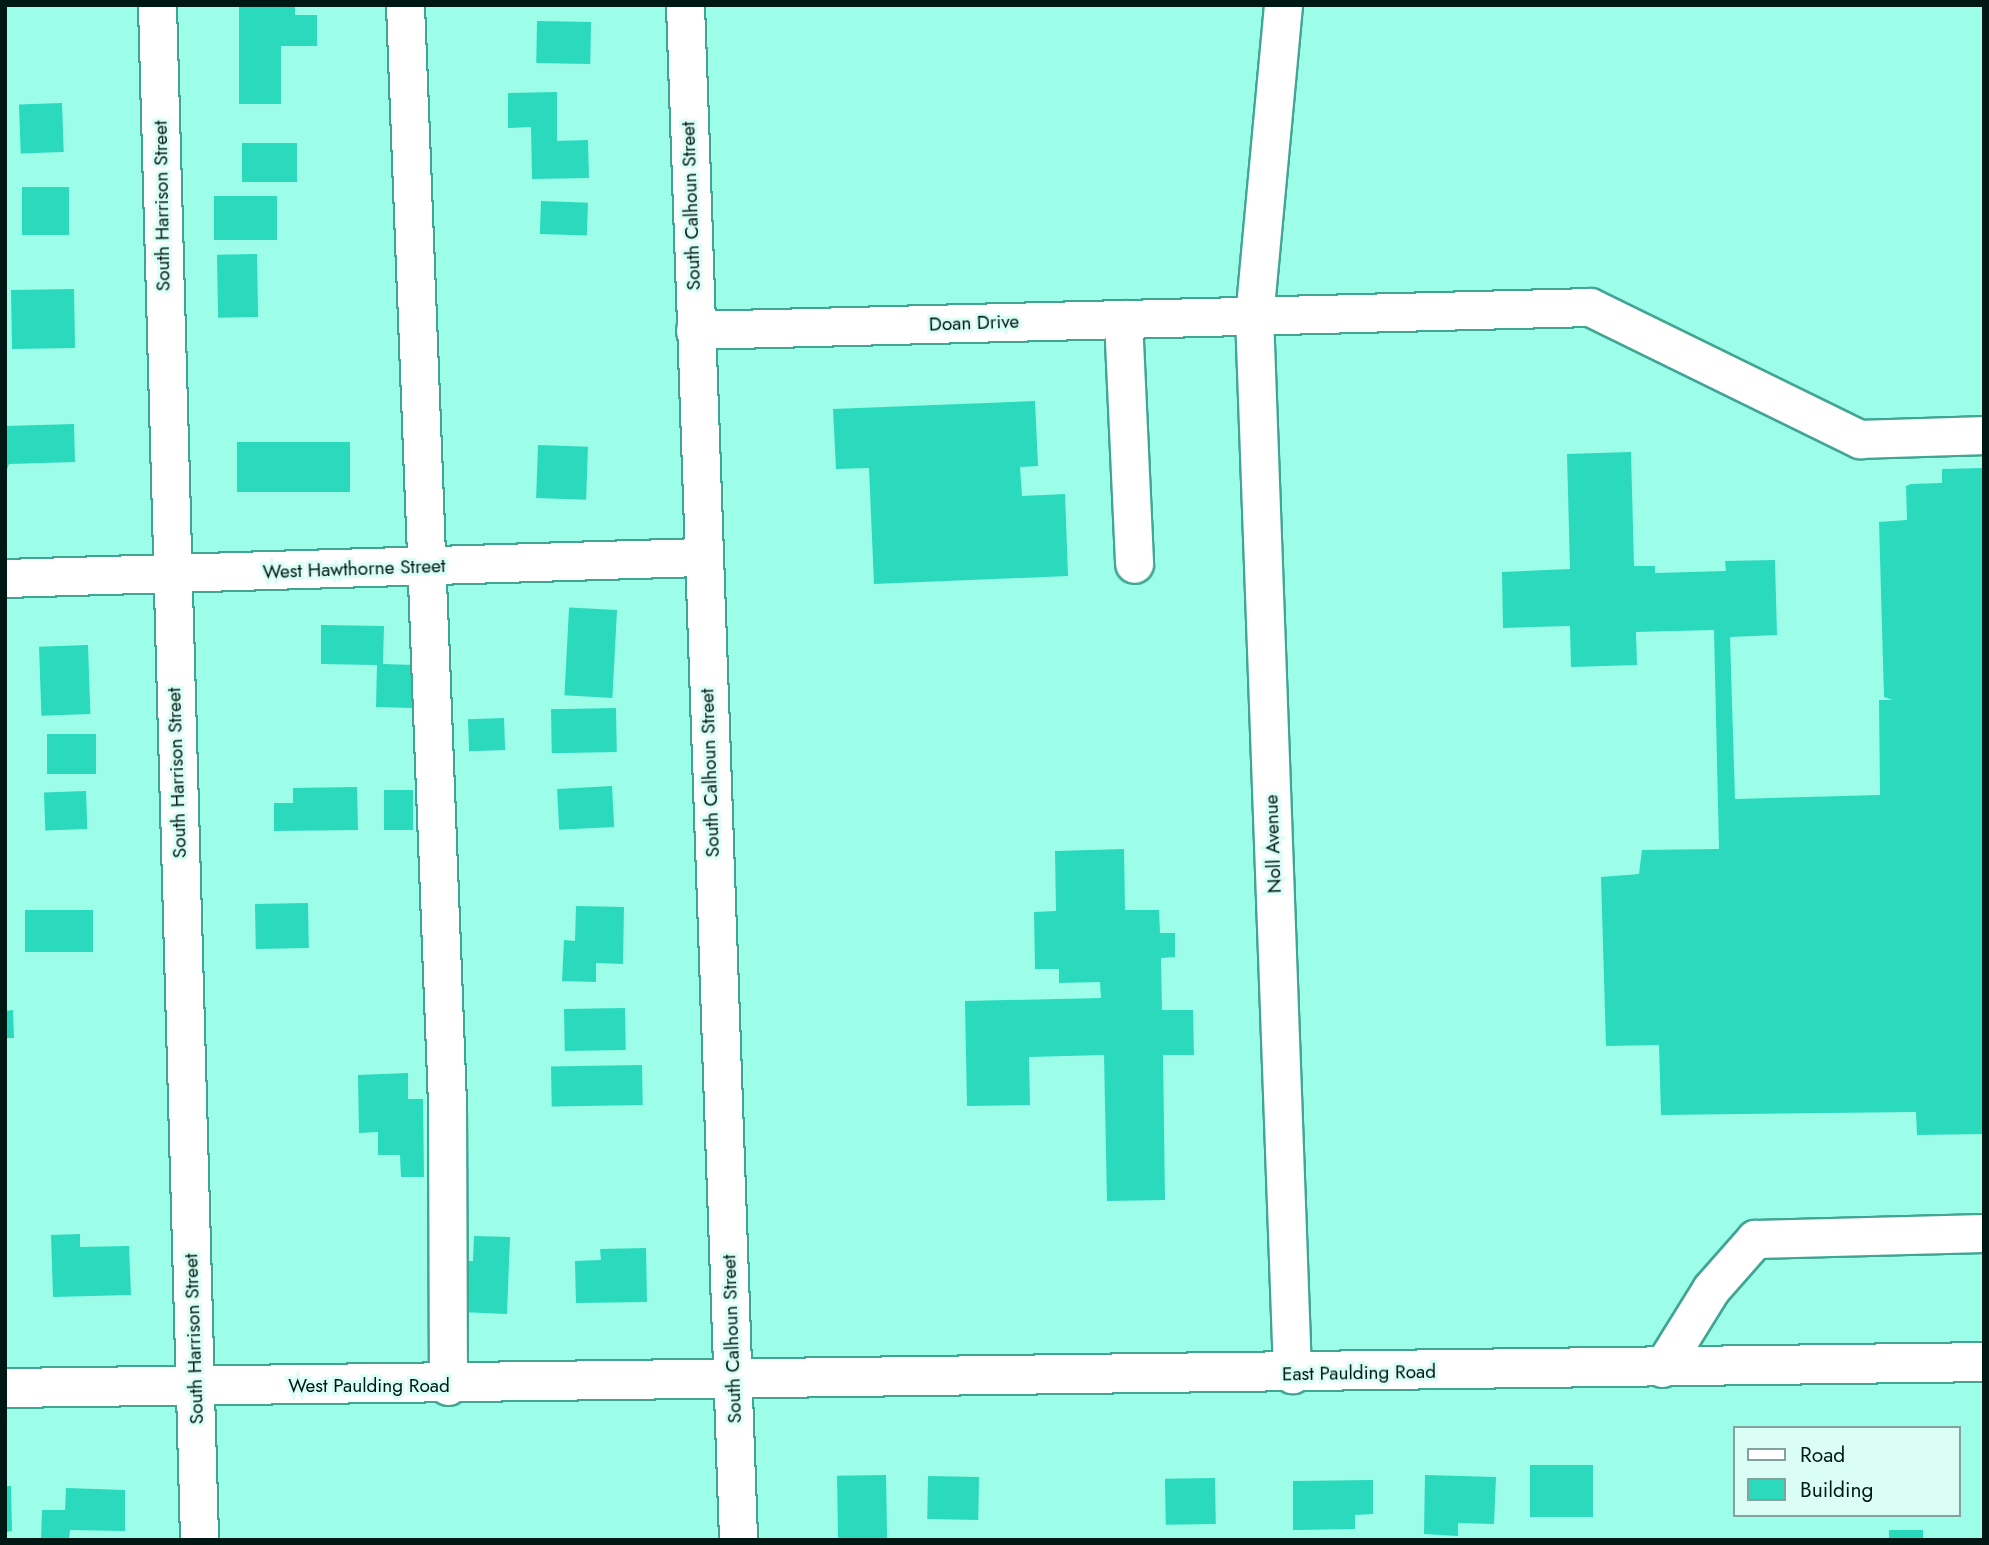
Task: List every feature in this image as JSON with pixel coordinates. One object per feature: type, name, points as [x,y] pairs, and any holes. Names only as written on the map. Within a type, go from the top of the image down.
[{"type":"main road","name":"East Paulding Road","points":[[734,1382],[1984,1362]]},
{"type":"main road","name":"West Paulding Road","points":[[5,1388],[734,1382]]},
{"type":"street","name":"South Harrison Street","points":[[157,5],[170,577],[199,1540]]},
{"type":"street","points":[[405,5],[447,1103],[448,1386]]},
{"type":"street","name":"South Calhoun Street","points":[[685,5],[738,1540]]},
{"type":"street","name":"Noll Avenue","points":[[1283,5],[1254,315],[1292,1374]]},
{"type":"street","name":"Doan Drive","points":[[695,330],[1590,307],[1860,439],[1984,435]]},
{"type":"street","points":[[1123,319],[1134,564]]},
{"type":"street","name":"West Hawthorne Street","points":[[5,578],[170,577],[428,565],[702,557]]},
{"type":"street","points":[[1662,1368],[1711,1289],[1755,1240],[1984,1233]]},
{"type":"building","points":[[239,5],[295,5],[295,15],[317,15],[317,46],[281,46],[281,104],[239,104]]},
{"type":"building","points":[[537,21],[591,22],[590,64],[536,63]]},
{"type":"building","points":[[557,92],[557,141],[588,140],[589,178],[532,179],[531,127],[508,128],[508,93]]},
{"type":"building","points":[[62,103],[64,152],[21,153],[19,105]]},
{"type":"building","points":[[242,143],[297,143],[297,182],[242,182]]},
{"type":"building","points":[[22,187],[69,187],[69,235],[22,235]]},
{"type":"building","points":[[214,196],[277,196],[277,240],[214,240]]},
{"type":"building","points":[[541,201],[588,203],[587,236],[540,234]]},
{"type":"building","points":[[257,254],[258,317],[218,318],[217,255]]},
{"type":"building","points":[[74,289],[75,348],[12,349],[11,290]]},
{"type":"building","points":[[1035,401],[1038,466],[1020,467],[1022,496],[1065,494],[1068,576],[874,584],[869,468],[836,469],[833,409]]},
{"type":"building","points":[[74,424],[75,462],[9,464],[5,475],[5,426]]},
{"type":"building","points":[[237,442],[350,442],[350,492],[237,492]]},
{"type":"building","points":[[538,445],[588,447],[586,500],[536,498]]},
{"type":"building","points":[[1631,452],[1634,566],[1655,566],[1655,573],[1726,571],[1725,561],[1775,560],[1777,635],[1730,637],[1735,799],[1880,795],[1879,700],[1893,700],[1884,697],[1879,522],[1907,520],[1906,486],[1942,483],[1942,469],[1984,468],[1984,1134],[1917,1135],[1916,1112],[1661,1115],[1659,1045],[1606,1046],[1601,877],[1639,874],[1642,850],[1719,849],[1714,630],[1636,632],[1637,665],[1571,667],[1570,626],[1503,628],[1502,572],[1570,569],[1567,454]]},
{"type":"building","points":[[569,607],[617,610],[612,698],[564,695]]},
{"type":"building","points":[[321,625],[384,626],[383,664],[415,665],[413,708],[376,707],[377,665],[321,664]]},
{"type":"building","points":[[88,645],[90,714],[41,716],[39,647]]},
{"type":"building","points":[[616,708],[617,752],[552,753],[551,709]]},
{"type":"building","points":[[504,718],[505,750],[469,751],[468,719]]},
{"type":"building","points":[[47,734],[96,734],[96,774],[47,774]]},
{"type":"building","points":[[612,786],[614,827],[559,830],[557,789]]},
{"type":"building","points":[[357,787],[358,830],[274,831],[274,803],[293,803],[293,788]]},
{"type":"building","points":[[384,790],[413,790],[413,830],[384,830]]},
{"type":"building","points":[[86,791],[87,829],[45,830],[44,792]]},
{"type":"building","points":[[1124,849],[1125,910],[1159,910],[1160,933],[1175,933],[1175,957],[1161,958],[1162,1010],[1193,1010],[1194,1055],[1163,1055],[1165,1200],[1107,1201],[1104,1055],[1029,1057],[1030,1105],[967,1106],[965,1001],[1101,998],[1100,982],[1059,983],[1059,969],[1035,969],[1034,912],[1056,911],[1055,851]]},
{"type":"building","points":[[308,903],[309,948],[256,949],[255,904]]},
{"type":"building","points":[[576,906],[624,907],[623,964],[596,963],[596,982],[562,981],[564,940],[575,941]]},
{"type":"building","points":[[25,910],[93,910],[93,952],[25,952]]},
{"type":"building","points":[[625,1008],[626,1050],[565,1051],[564,1009]]},
{"type":"building","points":[[13,1010],[14,1038],[5,1038],[5,1011]]},
{"type":"building","points":[[642,1065],[643,1105],[552,1107],[551,1067]]},
{"type":"building","points":[[408,1073],[408,1099],[423,1099],[424,1177],[401,1177],[400,1155],[378,1155],[378,1132],[359,1133],[358,1075]]},
{"type":"building","points":[[80,1234],[80,1247],[129,1246],[131,1295],[53,1297],[51,1235]]},
{"type":"building","points":[[474,1236],[510,1237],[507,1314],[460,1312],[462,1261],[473,1261]]},
{"type":"building","points":[[646,1248],[647,1302],[576,1303],[575,1261],[601,1260],[600,1249]]},
{"type":"building","points":[[1530,1465],[1593,1465],[1593,1517],[1530,1517]]},
{"type":"building","points":[[886,1475],[887,1540],[838,1540],[837,1476]]},
{"type":"building","points":[[1425,1475],[1496,1477],[1494,1524],[1458,1523],[1458,1536],[1424,1534]]},
{"type":"building","points":[[928,1476],[979,1477],[978,1520],[927,1519]]},
{"type":"building","points":[[1215,1478],[1216,1524],[1166,1525],[1165,1479]]},
{"type":"building","points":[[1373,1480],[1373,1514],[1355,1515],[1355,1529],[1293,1530],[1293,1481]]},
{"type":"building","points":[[5,1486],[11,1486],[12,1531],[5,1532]]},
{"type":"building","points":[[66,1488],[125,1490],[125,1531],[70,1530],[69,1540],[41,1540],[42,1510],[65,1510]]},
{"type":"building","points":[[1889,1530],[1923,1530],[1923,1540],[1889,1540]]}]
